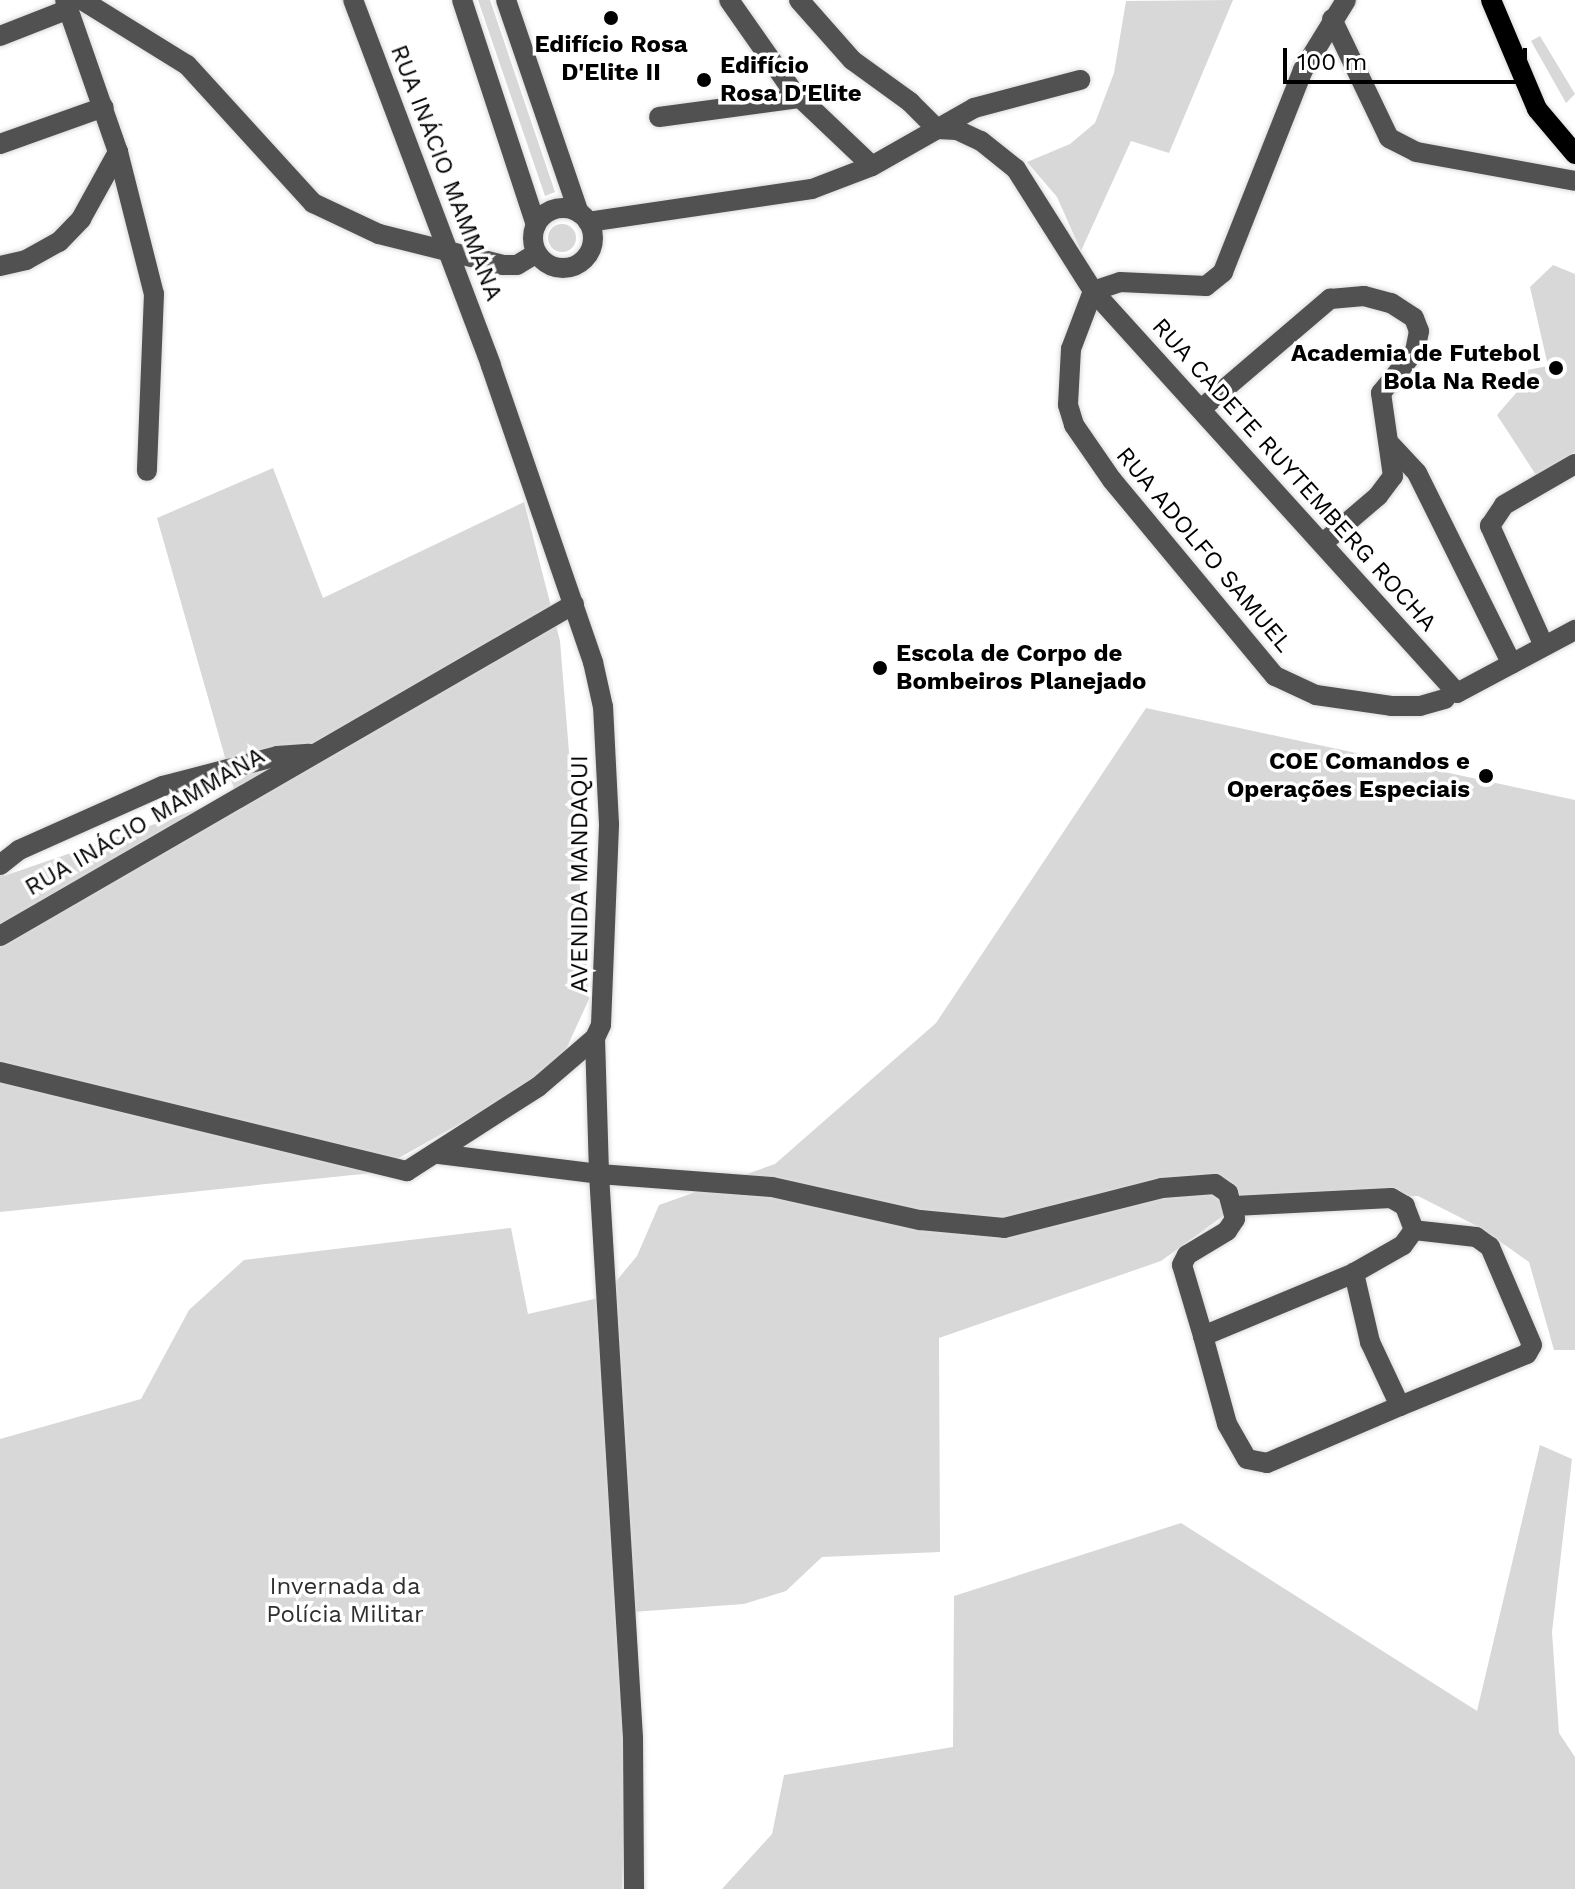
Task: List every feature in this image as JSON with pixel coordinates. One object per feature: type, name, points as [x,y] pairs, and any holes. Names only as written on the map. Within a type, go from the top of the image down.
[{"type":"main road","points":[[1491,0],[1537,109],[1575,154]]},
{"type":"street","name":"RUA INÁCIO MAMMANA","points":[[353,0],[491,365]]},
{"type":"street","points":[[462,0],[536,225],[537,253]]},
{"type":"street","points":[[506,0],[593,238],[582,262],[557,268],[537,253]]},
{"type":"street","points":[[729,0],[799,98],[872,166]]},
{"type":"street","points":[[799,0],[852,60],[910,102],[937,129]]},
{"type":"street","points":[[1093,291],[1120,282],[1206,286],[1223,272],[1303,70],[1346,0]]},
{"type":"street","points":[[72,3],[187,65],[313,203],[379,234],[512,266],[537,253]]},
{"type":"street","points":[[0,36],[72,3]]},
{"type":"street","points":[[72,3],[118,152],[154,294],[147,471]]},
{"type":"street","points":[[1332,19],[1389,138],[1416,152],[1575,181]]},
{"type":"street","points":[[536,225],[555,209],[584,217],[812,189],[872,166],[974,108],[1080,80]]},
{"type":"street","points":[[659,117],[799,98]]},
{"type":"street","points":[[0,144],[104,107]]},
{"type":"street","name":"RUA CADETE RUYTEMBERG ROCHA","points":[[937,129],[957,130],[981,141],[1016,169],[1093,291],[1323,543],[1451,696]]},
{"type":"street","points":[[0,266],[26,260],[59,242],[81,219],[118,152]]},
{"type":"street","name":"RUA ADOLFO SAMUEL","points":[[1093,291],[1071,349],[1068,405],[1074,425],[1112,480],[1275,676],[1316,695],[1401,707],[1451,696],[1575,630]]},
{"type":"street","points":[[1201,409],[1322,305],[1338,297],[1364,296],[1404,310],[1418,327],[1415,351],[1381,393],[1391,445],[1393,476],[1378,496],[1323,543]]},
{"type":"street","name":"AVENIDA MANDAQUI","points":[[491,365],[574,604],[603,707],[607,780],[606,1006],[595,1038],[599,1174],[633,1738],[634,1889]]},
{"type":"street","points":[[1391,445],[1417,473],[1512,664]]},
{"type":"street","points":[[1544,646],[1490,526],[1504,505],[1575,464]]},
{"type":"street","name":"RUA INÁCIO MAMMANA","points":[[0,936],[574,604]]},
{"type":"street","name":"RUA INÁCIO MAMMANA","points":[[0,865],[19,850],[163,786],[277,756],[316,753]]},
{"type":"street","points":[[0,1072],[407,1171],[439,1154],[538,1087],[595,1038]]},
{"type":"street","points":[[439,1154],[599,1174],[772,1187],[920,1220],[1004,1228],[1200,1183],[1228,1193],[1234,1206],[1227,1231],[1187,1255],[1182,1265],[1227,1424],[1254,1464],[1527,1354],[1532,1345],[1490,1247],[1476,1237],[1414,1230]]},
{"type":"street","points":[[1234,1206],[1391,1198],[1405,1206],[1414,1230]]},
{"type":"street","points":[[1203,1336],[1354,1273],[1403,1245],[1414,1230]]},
{"type":"street","points":[[1354,1273],[1370,1342],[1400,1406]]},
{"type":"green space","points":[[478,0],[490,0],[555,192],[545,196]]},
{"type":"green space","points":[[1233,0],[1169,153],[1131,141],[1081,251],[1057,197],[1027,162],[1070,144],[1095,123],[1114,73],[1126,1]]},
{"type":"green space","points":[[1540,36],[1575,94],[1566,103],[1531,41]]},
{"type":"green space","points":[[562,224],[572,228],[576,238],[572,248],[562,252],[552,248],[548,238],[552,228]]},
{"type":"green space","name":"Academia de Futebol Bola Na Rede","points":[[1553,265],[1575,274],[1575,452],[1536,475],[1497,415],[1529,378],[1527,370],[1548,366],[1530,287]]},
{"type":"green space","points":[[273,468],[323,598],[524,502],[560,641],[589,999],[557,1069],[372,1173],[0,1212],[0,862],[4,876],[236,796],[157,518]]},
{"type":"green space","name":"Invernada da Polícia Militar","points":[[1146,708],[1575,800],[1575,1350],[1554,1350],[1529,1262],[1481,1228],[1418,1196],[1305,1195],[1241,1203],[1161,1261],[939,1338],[940,1552],[822,1557],[786,1591],[744,1604],[632,1612],[622,1889],[0,1889],[0,1439],[141,1399],[189,1310],[244,1260],[511,1228],[528,1314],[603,1297],[637,1256],[659,1205],[775,1164],[936,1023]]},
{"type":"green space","points":[[1540,1445],[1572,1459],[1552,1632],[1559,1733],[1575,1757],[1575,1889],[722,1889],[772,1834],[784,1775],[953,1747],[954,1596],[1181,1523],[1477,1711]]},
{"type":"place","name":"Edifício Rosa D'Elite II","points":[[611,18]]},
{"type":"place","name":"Edifício Rosa D'Elite","points":[[704,80]]},
{"type":"place","name":"Academia de Futebol Bola Na Rede","points":[[1556,368]]},
{"type":"place","name":"Escola de Corpo de Bombeiros Planejado","points":[[880,668]]},
{"type":"place","name":"COE Comandos e Operações Especiais","points":[[1486,776]]}]
